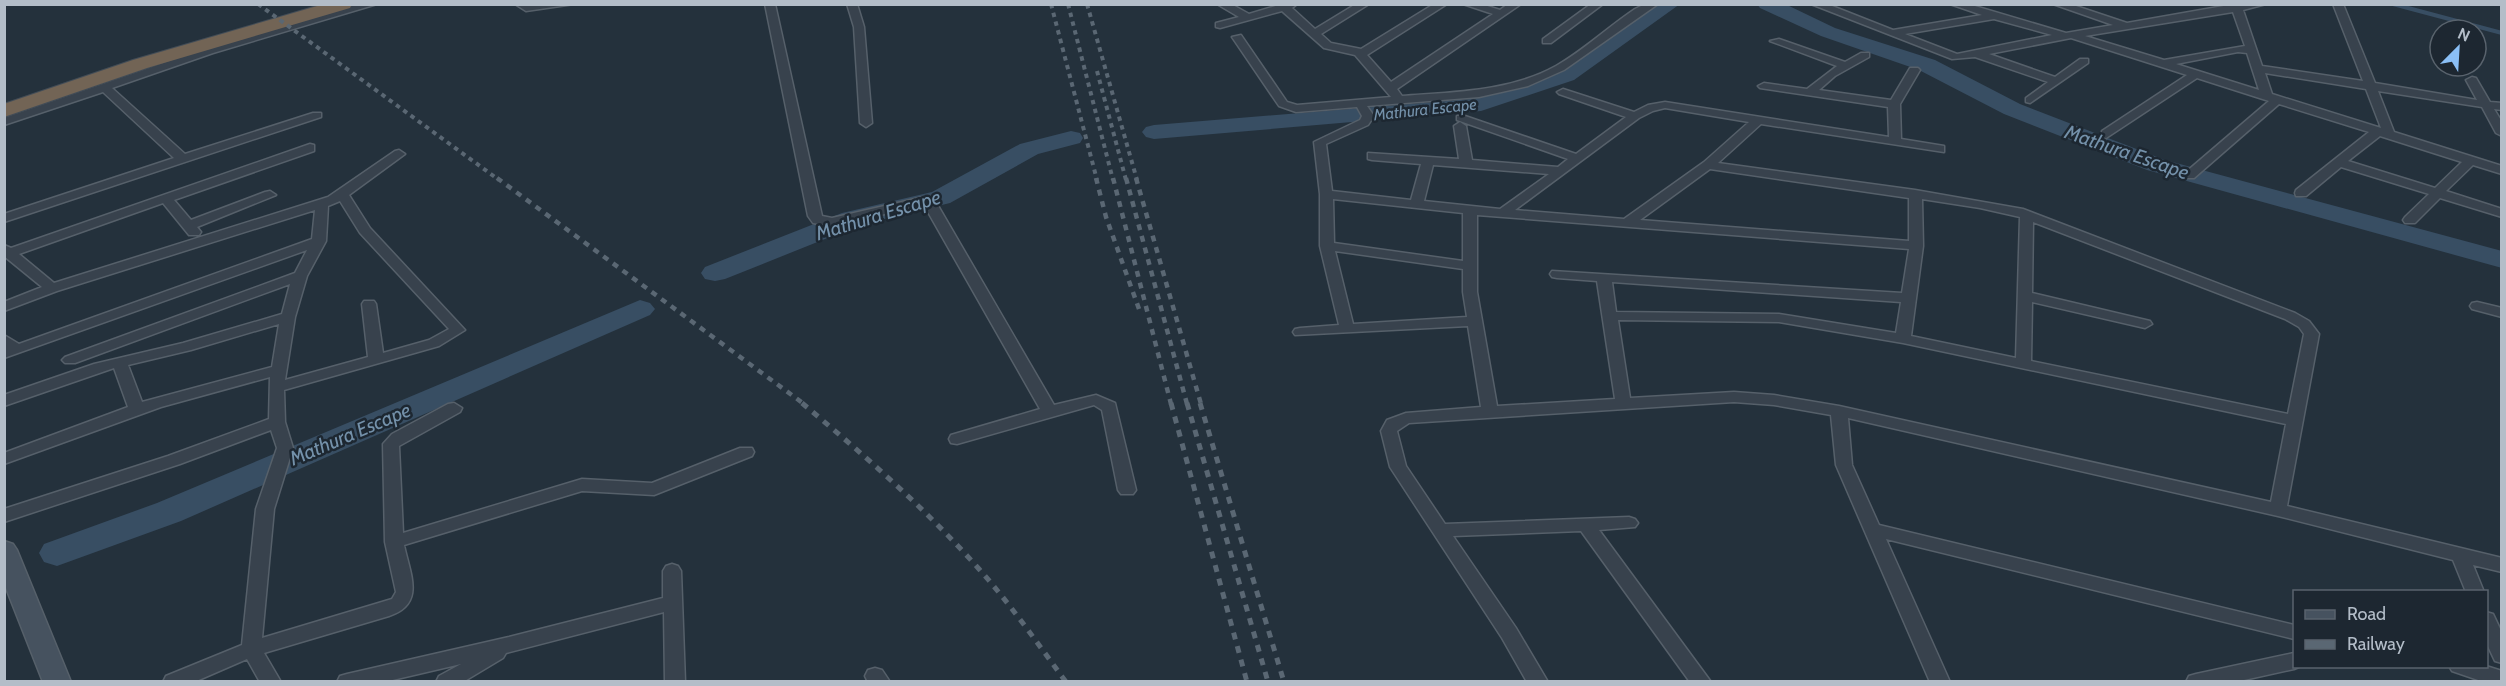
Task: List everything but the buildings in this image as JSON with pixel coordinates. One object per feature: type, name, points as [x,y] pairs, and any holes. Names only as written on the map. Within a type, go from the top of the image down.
[{"type":"highway","points":[[4,97],[178,41],[309,4]]},
{"type":"highway","points":[[4,111],[140,64],[344,4]]},
{"type":"street","points":[[4,122],[209,51],[372,4]]},
{"type":"street","points":[[520,4],[521,8],[534,8],[569,4]]},
{"type":"street","points":[[770,4],[815,216],[818,220],[832,222],[929,202],[1050,412]]},
{"type":"street","points":[[852,4],[859,27],[866,123]]},
{"type":"street","points":[[1222,4],[1247,17]]},
{"type":"street","points":[[1313,34],[1364,4]]},
{"type":"street","points":[[1361,54],[1442,4]]},
{"type":"street","points":[[1468,4],[1503,14]]},
{"type":"street","points":[[1390,88],[1516,4]]},
{"type":"street","points":[[1547,41],[1598,4]]},
{"type":"street","points":[[1237,37],[1283,104],[1296,109],[1364,108],[1398,98],[1482,93],[1548,75],[1653,4]]},
{"type":"street","points":[[1816,4],[1947,55],[1975,53],[2068,35],[2261,4]]},
{"type":"street","points":[[1955,4],[2163,63],[2502,170]]},
{"type":"street","points":[[2058,4],[2127,26]]},
{"type":"street","points":[[2210,4],[2224,10]]},
{"type":"street","points":[[2338,4],[2371,86],[2383,132]]},
{"type":"street","points":[[1220,25],[1289,6],[1313,34],[1332,48],[1356,50],[1361,54],[1398,98]]},
{"type":"street","points":[[2237,8],[2257,68],[2272,98]]},
{"type":"street","points":[[1891,33],[1996,16]]},
{"type":"street","points":[[1775,41],[1844,65]]},
{"type":"street","points":[[2163,63],[2238,49],[2252,50]]},
{"type":"street","points":[[1975,53],[2057,81]]},
{"type":"street","points":[[1810,92],[1844,65],[1865,55]]},
{"type":"street","points":[[1938,65],[1947,55]]},
{"type":"street","points":[[2030,100],[2084,61]]},
{"type":"street","points":[[2257,68],[2502,107]]},
{"type":"street","points":[[1895,142],[1894,104],[1914,70]]},
{"type":"street","points":[[2106,134],[2196,74]]},
{"type":"street","points":[[2472,80],[2502,133]]},
{"type":"street","points":[[103,86],[184,160]]},
{"type":"street","points":[[1764,86],[1894,104]]},
{"type":"street","points":[[1563,92],[1635,116]]},
{"type":"street","points":[[2190,175],[2272,98]]},
{"type":"street","points":[[1503,213],[1647,108],[1665,105],[1940,149]]},
{"type":"street","points":[[1347,329],[1328,246],[1326,194],[1320,142],[1365,122],[1364,108]]},
{"type":"street","points":[[4,218],[318,115]]},
{"type":"street","points":[[1627,223],[1708,165],[1757,121]]},
{"type":"street","points":[[1466,163],[1461,122],[1579,159]]},
{"type":"street","points":[[2301,193],[2339,162],[2383,132]]},
{"type":"street","points":[[6,251],[167,200],[310,148]]},
{"type":"street","points":[[4,307],[52,288],[343,195],[399,154]]},
{"type":"street","points":[[1372,156],[1563,171]]},
{"type":"street","points":[[1418,203],[1428,160]]},
{"type":"street","points":[[2409,220],[2472,160]]},
{"type":"street","points":[[2339,162],[2502,213]]},
{"type":"street","points":[[1708,165],[1980,204],[2027,215],[2290,316],[2304,324],[2312,334],[2278,510]]},
{"type":"street","points":[[1326,194],[1503,213],[1916,246]]},
{"type":"street","points":[[1903,339],[1916,246],[1915,194]]},
{"type":"street","points":[[188,226],[270,195]]},
{"type":"street","points":[[4,459],[136,409],[376,359],[434,343],[458,330],[370,236],[343,195]]},
{"type":"street","points":[[167,200],[188,226],[204,241]]},
{"type":"street","points":[[271,681],[251,649],[265,509],[285,448],[277,422],[277,378],[288,317],[300,276],[319,241],[322,203]]},
{"type":"street","points":[[1470,210],[1470,292],[1490,412]]},
{"type":"street","points":[[2023,364],[2027,215]]},
{"type":"street","points":[[4,339],[10,352],[319,241]]},
{"type":"street","points":[[1328,246],[1470,266]]},
{"type":"street","points":[[6,251],[52,288]]},
{"type":"street","points":[[1557,274],[1909,298]]},
{"type":"street","points":[[70,360],[300,276]]},
{"type":"street","points":[[1604,278],[1623,403]]},
{"type":"street","points":[[2025,296],[2145,324]]},
{"type":"street","points":[[369,304],[376,359]]},
{"type":"street","points":[[2477,306],[2502,313]]},
{"type":"street","points":[[1608,316],[1779,318],[1903,339],[2295,421]]},
{"type":"street","points":[[4,401],[77,374],[186,347],[288,317]]},
{"type":"street","points":[[1300,332],[1475,321]]},
{"type":"street","points":[[119,362],[136,409]]},
{"type":"street","points":[[1538,681],[1509,633],[1398,467],[1389,431],[1393,424],[1406,418],[1623,403],[1734,397],[1774,400],[1839,411],[2278,510],[2502,565]]},
{"type":"street","points":[[957,439],[1085,401],[1096,400],[1109,407],[1127,490]]},
{"type":"street","points":[[173,681],[251,649],[389,609],[399,604],[405,592],[394,542],[391,444],[454,408]]},
{"type":"street","points":[[1839,411],[1844,465],[1940,681]]},
{"type":"street","points":[[4,516],[156,466],[277,422]]},
{"type":"street","points":[[394,542],[582,485],[600,484],[638,490],[654,489],[746,452]]},
{"type":"street","points":[[1440,530],[1629,523]]},
{"type":"street","points":[[1586,525],[1701,681]]},
{"type":"street","points":[[1874,530],[2293,632]]},
{"type":"street","points":[[4,550],[57,681]]},
{"type":"street","points":[[2460,555],[2475,590]]},
{"type":"street","points":[[672,570],[675,681]]},
{"type":"street","points":[[347,681],[509,645],[672,603]]},
{"type":"street","points":[[2488,621],[2502,656]]},
{"type":"street","points":[[446,681],[509,645]]},
{"type":"street","points":[[2196,681],[2293,661]]},
{"type":"street","points":[[2466,668],[2502,679]]},
{"type":"waterway","name":"Mathura Escape","points":[[1154,132],[1389,111],[1473,106],[1566,75],[1670,4]]},
{"type":"waterway","name":"Mathura Escape","points":[[1767,4],[1828,32],[1927,65],[2012,109],[2156,165],[2502,260]]},
{"type":"waterway","points":[[2393,4],[2502,33]]},
{"type":"waterway","name":"Mathura Escape","points":[[715,273],[851,219],[941,198],[1029,149],[1071,138]]},
{"type":"waterway","name":"Mathura Escape","points":[[57,553],[169,512],[640,309]]},
{"type":"railway","points":[[258,4],[499,180]]},
{"type":"railway","points":[[1051,4],[1097,180]]},
{"type":"railway","points":[[1068,4],[1113,180]]},
{"type":"railway","points":[[1087,4],[1137,180]]},
{"type":"railway","points":[[1097,71],[1126,180]]},
{"type":"railway","points":[[497,178],[804,404]]},
{"type":"railway","points":[[1096,178],[1106,217],[1139,309]]},
{"type":"railway","points":[[1113,178],[1171,404]]},
{"type":"railway","points":[[1126,178],[1187,404]]},
{"type":"railway","points":[[1136,178],[1201,404]]},
{"type":"railway","points":[[802,403],[894,483],[958,546],[1002,596],[1066,682]]},
{"type":"railway","points":[[1171,403],[1247,682]]},
{"type":"railway","points":[[1187,403],[1268,682]]},
{"type":"railway","points":[[1200,403],[1284,682]]}]
